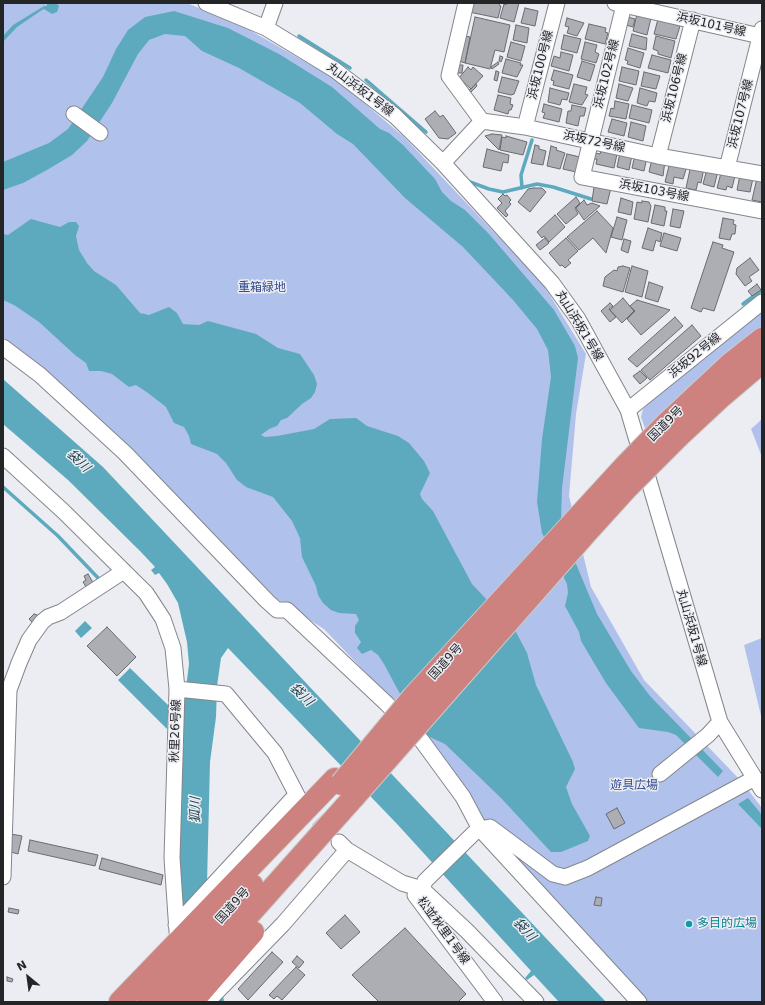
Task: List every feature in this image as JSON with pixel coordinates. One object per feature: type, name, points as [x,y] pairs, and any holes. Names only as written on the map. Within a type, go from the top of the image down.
[{"type":"highway","name":"国道9号","points":[[673,430],[725,369],[762,339]]},
{"type":"highway","name":"国道9号","points":[[190,998],[224,965],[347,790],[614,478],[673,430],[722,396],[762,362]]},
{"type":"highway","name":"国道9号","points":[[148,1002],[186,959],[214,904],[347,790]]},
{"type":"highway","points":[[120,1002],[179,928],[214,904]]},
{"type":"street","name":"丸山浜坂1号線","points":[[206,3],[266,28],[335,70],[395,116],[444,163],[552,283],[578,319],[628,410],[720,722],[758,784]]},
{"type":"street","points":[[266,28],[275,3]]},
{"type":"street","points":[[444,163],[482,121],[449,76],[466,3]]},
{"type":"street","name":"浜坂100号線","points":[[525,126],[557,3]]},
{"type":"street","name":"浜坂101号線","points":[[619,4],[693,20],[761,32]]},
{"type":"street","name":"浜坂102号線","points":[[590,142],[619,4]]},
{"type":"street","name":"浜坂106号線","points":[[658,156],[693,20]]},
{"type":"street","name":"浜坂107号線","points":[[727,168],[761,32]]},
{"type":"street","points":[[74,114],[100,133]]},
{"type":"street","name":"浜坂72号線","points":[[482,121],[525,126],[590,142],[658,156],[762,174]]},
{"type":"street","name":"浜坂103号線","points":[[590,142],[582,177],[762,211]]},
{"type":"street","name":"浜坂92号線","points":[[628,410],[762,302]]},
{"type":"street","points":[[3,347],[40,375],[125,453],[276,610],[287,610],[387,704],[422,741],[463,797],[477,831],[639,1002]]},
{"type":"street","points":[[3,456],[63,511],[146,593],[163,618],[173,648],[182,689]]},
{"type":"street","points":[[3,877],[5,723],[9,690],[19,663],[29,640],[42,622],[48,617],[61,612],[124,571]]},
{"type":"street","name":"秋里26号線","points":[[179,928],[172,858],[182,689],[226,694],[275,754],[299,799],[214,904]]},
{"type":"street","points":[[660,774],[708,735],[720,722]]},
{"type":"street","points":[[477,831],[490,827],[553,874],[564,876],[588,868],[758,784]]},
{"type":"street","name":"松並秋里1号線","points":[[477,831],[423,885],[415,895],[495,1002]]},
{"type":"street","points":[[190,998],[224,965],[283,924],[343,846],[402,883],[423,885],[536,1002]]},
{"type":"green space","name":"重箱緑地","points":[[3,3],[187,3],[246,28],[337,80],[404,137],[543,284],[586,354],[576,414],[569,496],[591,587],[644,680],[742,782],[762,808],[762,1002],[644,1002],[489,835],[389,697],[324,629],[277,599],[108,428],[3,337]]},
{"type":"green space","points":[[762,306],[762,329],[646,431],[641,417],[643,409],[688,367]]},
{"type":"green space","points":[[762,419],[762,457],[751,429]]},
{"type":"green space","points":[[762,638],[762,720],[744,645]]},
{"type":"water","points":[[47,3],[56,3],[59,6],[57,12],[52,14],[44,9],[42,10],[17,27],[3,42],[3,36],[13,25],[44,6],[47,6]]},
{"type":"water","points":[[174,11],[228,28],[279,54],[332,87],[380,129],[389,133],[403,145],[435,179],[442,192],[451,201],[465,210],[489,234],[554,310],[575,346],[578,358],[562,488],[561,520],[574,559],[597,614],[631,671],[650,696],[723,771],[718,777],[676,735],[668,732],[639,728],[606,683],[581,641],[579,632],[565,606],[568,593],[567,584],[542,533],[537,502],[542,439],[551,377],[548,350],[537,329],[513,300],[463,247],[405,198],[353,144],[337,134],[300,103],[239,68],[202,51],[185,36],[165,34],[149,40],[138,54],[112,103],[87,141],[72,155],[47,170],[23,183],[3,190],[3,162],[49,143],[68,129],[103,77],[116,49],[128,30],[145,17]]},
{"type":"water","points":[[31,219],[60,227],[69,222],[76,222],[79,226],[76,236],[79,250],[87,263],[94,271],[116,285],[140,313],[149,315],[169,307],[177,313],[183,324],[199,325],[208,321],[256,334],[278,348],[300,354],[314,375],[317,384],[315,392],[311,398],[287,418],[281,420],[277,426],[269,429],[261,435],[265,437],[277,436],[314,429],[330,419],[356,418],[367,426],[398,436],[409,443],[424,461],[430,473],[420,494],[422,499],[433,511],[472,584],[515,630],[527,653],[536,685],[573,762],[575,769],[566,787],[572,804],[590,836],[588,841],[561,852],[551,852],[501,798],[445,744],[421,733],[378,655],[371,650],[362,654],[357,648],[361,642],[355,633],[355,626],[359,620],[356,614],[339,613],[331,610],[323,603],[318,595],[316,586],[302,557],[300,538],[292,521],[273,497],[246,487],[237,480],[226,463],[217,454],[191,444],[184,427],[174,423],[166,407],[148,393],[136,385],[129,387],[112,374],[101,371],[89,371],[86,363],[75,355],[39,322],[14,305],[3,300],[3,234],[8,235]]},
{"type":"water","points":[[3,379],[103,467],[606,1002],[559,1002],[534,975],[527,980],[525,978],[531,971],[398,825],[228,648],[221,658],[217,686],[216,717],[210,762],[207,883],[224,1002],[195,1002],[177,879],[181,756],[184,745],[181,743],[182,695],[185,696],[189,664],[187,642],[178,603],[159,573],[155,575],[151,570],[155,567],[141,552],[68,480],[3,424]]},
{"type":"water","points":[[85,621],[92,628],[81,638],[75,631]]},
{"type":"water","points":[[130,668],[169,706],[167,729],[118,680]]},
{"type":"water","points":[[748,798],[762,815],[762,829],[738,804]]},
{"type":"building","points":[[474,3],[500,3],[499,5],[501,6],[498,18],[469,12],[470,6],[473,7]]},
{"type":"building","points":[[506,3],[519,3],[514,22],[500,18],[504,4],[506,5]]},
{"type":"building","points":[[525,8],[538,11],[535,26],[521,23]]},
{"type":"building","points":[[637,14],[651,18],[647,35],[633,31]]},
{"type":"building","points":[[475,17],[510,25],[504,52],[495,50],[490,69],[465,63]]},
{"type":"building","points":[[628,17],[635,19],[633,27],[626,25]]},
{"type":"building","points":[[567,18],[584,23],[577,36],[567,33],[569,27],[565,26]]},
{"type":"building","points":[[658,19],[680,26],[676,39],[654,34]]},
{"type":"building","points":[[589,24],[606,28],[605,32],[608,33],[605,44],[585,39]]},
{"type":"building","points":[[516,25],[529,28],[527,43],[513,40]]},
{"type":"building","points":[[632,34],[647,38],[646,50],[629,46]]},
{"type":"building","points":[[564,35],[581,39],[577,53],[561,49]]},
{"type":"building","points":[[465,36],[470,37],[465,63],[459,61]]},
{"type":"building","points":[[656,36],[675,41],[671,58],[658,54],[658,51],[653,49]]},
{"type":"building","points":[[511,42],[525,46],[521,61],[507,57]]},
{"type":"building","points":[[585,42],[597,45],[595,52],[599,54],[596,63],[581,59]]},
{"type":"building","points":[[628,48],[644,53],[640,68],[627,64],[628,61],[625,60]]},
{"type":"building","points":[[561,52],[573,55],[569,71],[551,66],[554,56],[560,58]]},
{"type":"building","points":[[652,55],[671,60],[668,73],[648,68]]},
{"type":"building","points":[[500,56],[503,57],[501,62],[499,61]]},
{"type":"building","points":[[506,59],[521,63],[520,65],[523,65],[517,77],[502,73]]},
{"type":"building","points":[[582,61],[595,65],[590,81],[577,77]]},
{"type":"building","points":[[498,62],[499,64],[492,69],[491,67]]},
{"type":"building","points":[[458,65],[463,65],[462,73],[457,73]]},
{"type":"building","points":[[468,67],[471,70],[473,67],[483,76],[471,89],[459,78]]},
{"type":"building","points":[[622,67],[639,71],[636,85],[619,81]]},
{"type":"building","points":[[554,70],[573,75],[569,89],[553,85],[554,81],[551,80]]},
{"type":"building","points":[[496,71],[499,72],[497,81],[494,80]]},
{"type":"building","points":[[644,72],[660,76],[656,89],[641,86]]},
{"type":"building","points":[[502,77],[519,81],[514,94],[511,95],[498,92]]},
{"type":"building","points":[[476,84],[477,86],[471,92],[469,90]]},
{"type":"building","points":[[574,84],[587,87],[585,94],[588,95],[582,105],[569,102]]},
{"type":"building","points":[[619,84],[633,88],[628,101],[616,98]]},
{"type":"building","points":[[550,88],[569,93],[567,100],[562,99],[560,105],[548,102]]},
{"type":"building","points":[[640,88],[657,93],[655,102],[649,101],[647,106],[637,103]]},
{"type":"building","points":[[498,95],[511,98],[510,104],[513,105],[508,114],[494,110]]},
{"type":"building","points":[[615,101],[629,104],[626,119],[609,116],[611,108],[614,109]]},
{"type":"building","points":[[544,104],[562,109],[559,122],[543,118],[545,113],[542,112]]},
{"type":"building","points":[[572,105],[586,108],[584,116],[580,116],[578,126],[566,123],[568,111],[571,111]]},
{"type":"building","points":[[632,105],[652,110],[649,123],[629,118]]},
{"type":"building","points":[[435,111],[440,117],[443,115],[456,133],[448,139],[439,138],[425,119]]},
{"type":"building","points":[[612,119],[627,123],[624,136],[608,132]]},
{"type":"building","points":[[631,122],[646,126],[643,141],[628,137]]},
{"type":"building","points":[[492,134],[502,135],[499,150],[485,136]]},
{"type":"building","points":[[506,136],[527,142],[523,155],[500,150],[502,137],[506,138]]},
{"type":"building","points":[[535,145],[539,146],[539,149],[546,151],[543,165],[531,163]]},
{"type":"building","points":[[551,146],[557,148],[556,150],[565,153],[560,169],[547,166]]},
{"type":"building","points":[[487,149],[509,155],[508,163],[503,162],[501,171],[483,167]]},
{"type":"building","points":[[601,151],[617,154],[614,168],[596,164],[597,159],[594,159],[595,153],[600,154]]},
{"type":"building","points":[[620,153],[632,155],[629,170],[617,167]]},
{"type":"building","points":[[567,154],[580,157],[576,172],[563,169]]},
{"type":"building","points":[[635,155],[647,157],[644,171],[632,168]]},
{"type":"building","points":[[652,159],[665,161],[663,176],[649,172]]},
{"type":"building","points":[[670,162],[687,166],[683,179],[674,177],[673,184],[665,182]]},
{"type":"building","points":[[691,165],[704,168],[701,183],[698,182],[696,190],[686,188]]},
{"type":"building","points":[[707,169],[718,171],[714,187],[703,184]]},
{"type":"building","points":[[721,173],[735,176],[732,188],[727,186],[726,190],[717,188]]},
{"type":"building","points":[[740,175],[753,178],[750,192],[737,190]]},
{"type":"building","points":[[757,178],[762,179],[762,202],[752,200]]},
{"type":"building","points":[[603,186],[611,188],[607,204],[592,201],[594,187],[601,188]]},
{"type":"building","points":[[542,188],[546,192],[530,212],[518,202],[528,189]]},
{"type":"building","points":[[503,194],[505,196],[507,195],[511,200],[509,202],[511,204],[505,211],[508,215],[506,217],[497,208],[502,203],[498,199]]},
{"type":"building","points":[[576,197],[580,203],[575,208],[578,214],[566,224],[557,214]]},
{"type":"building","points":[[621,198],[633,202],[631,215],[618,212]]},
{"type":"building","points":[[584,200],[587,205],[592,203],[600,206],[584,220],[576,208]]},
{"type":"building","points":[[642,201],[649,202],[651,206],[648,222],[634,219],[637,202],[642,203]]},
{"type":"building","points":[[655,205],[665,207],[665,211],[667,211],[664,226],[651,223]]},
{"type":"building","points":[[673,209],[684,211],[680,228],[670,226]]},
{"type":"building","points":[[597,211],[613,228],[606,253],[593,238],[579,250],[567,237]]},
{"type":"building","points":[[555,215],[565,227],[549,242],[544,236],[542,238],[537,232]]},
{"type":"building","points":[[617,217],[627,220],[622,240],[611,237]]},
{"type":"building","points":[[723,218],[734,220],[733,224],[736,225],[735,234],[732,234],[730,240],[719,238]]},
{"type":"building","points":[[648,228],[662,233],[660,242],[656,240],[653,251],[642,248]]},
{"type":"building","points":[[664,233],[681,238],[677,251],[660,246]]},
{"type":"building","points":[[545,238],[549,243],[540,250],[536,245]]},
{"type":"building","points":[[566,238],[578,251],[568,260],[571,263],[565,268],[562,265],[560,266],[549,253]]},
{"type":"building","points":[[624,239],[631,241],[628,253],[621,250]]},
{"type":"building","points":[[713,242],[723,245],[722,248],[734,252],[714,311],[703,308],[701,312],[691,308]]},
{"type":"building","points":[[750,258],[759,270],[749,277],[752,281],[745,286],[736,274],[737,268]]},
{"type":"building","points":[[623,266],[630,268],[623,292],[603,286],[605,277],[614,270],[617,271],[618,267]]},
{"type":"building","points":[[632,266],[648,271],[642,297],[625,292]]},
{"type":"building","points":[[649,282],[663,287],[658,302],[645,298]]},
{"type":"building","points":[[757,284],[761,290],[752,296],[748,291]]},
{"type":"building","points":[[623,298],[634,311],[622,323],[610,310]]},
{"type":"building","points":[[637,300],[670,310],[641,335],[627,319],[635,311],[630,306]]},
{"type":"building","points":[[610,303],[613,306],[609,309],[616,317],[610,322],[601,311]]},
{"type":"building","points":[[675,317],[683,326],[637,367],[628,359]]},
{"type":"building","points":[[692,325],[701,336],[650,380],[641,370]]},
{"type":"building","points":[[640,371],[647,378],[640,384],[633,376]]},
{"type":"building","points":[[88,574],[95,586],[88,590],[83,582],[86,580],[84,576]]},
{"type":"building","points":[[34,614],[40,616],[35,625],[29,619]]},
{"type":"building","points":[[107,627],[136,657],[117,676],[87,646]]},
{"type":"building","points":[[617,808],[625,823],[614,829],[606,814]]},
{"type":"building","points":[[11,834],[22,836],[18,854],[7,851]]},
{"type":"building","points":[[30,840],[98,855],[95,866],[28,851]]},
{"type":"building","points":[[102,858],[163,875],[161,885],[99,869]]},
{"type":"building","points":[[596,897],[602,898],[601,906],[594,905]]},
{"type":"building","points":[[9,908],[19,910],[18,914],[8,912]]},
{"type":"building","points":[[345,915],[360,932],[341,949],[326,933]]},
{"type":"building","points":[[405,928],[466,994],[458,1002],[379,1002],[352,975]]},
{"type":"building","points":[[272,952],[283,962],[248,1000],[238,989]]},
{"type":"building","points":[[297,956],[304,962],[299,968],[292,962]]},
{"type":"building","points":[[296,967],[305,975],[282,1000],[277,996],[274,999],[269,995]]},
{"type":"building","points":[[7,977],[13,979],[12,982],[7,981]]},
{"type":"waterway","points":[[299,36],[350,68]]},
{"type":"waterway","points":[[366,80],[426,132]]},
{"type":"waterway","points":[[522,188],[521,175],[532,140]]},
{"type":"waterway","points":[[470,182],[503,192],[537,184],[553,187],[591,199]]},
{"type":"waterway","points":[[743,304],[762,290]]},
{"type":"waterway","points":[[3,487],[58,536],[101,581]]},
{"type":"tunnel","points":[[301,803],[333,835]]},
{"type":"place","name":"多目的広場","points":[[689,924]]},
{"type":"water label","name":"袋川","points":[[78,461]]},
{"type":"water label","name":"袋川","points":[[301,695]]},
{"type":"water label","name":"狐川","points":[[196,810]]},
{"type":"water label","name":"袋川","points":[[524,930]]},
{"type":"park label","name":"遊具広場","points":[[634,786]]}]
